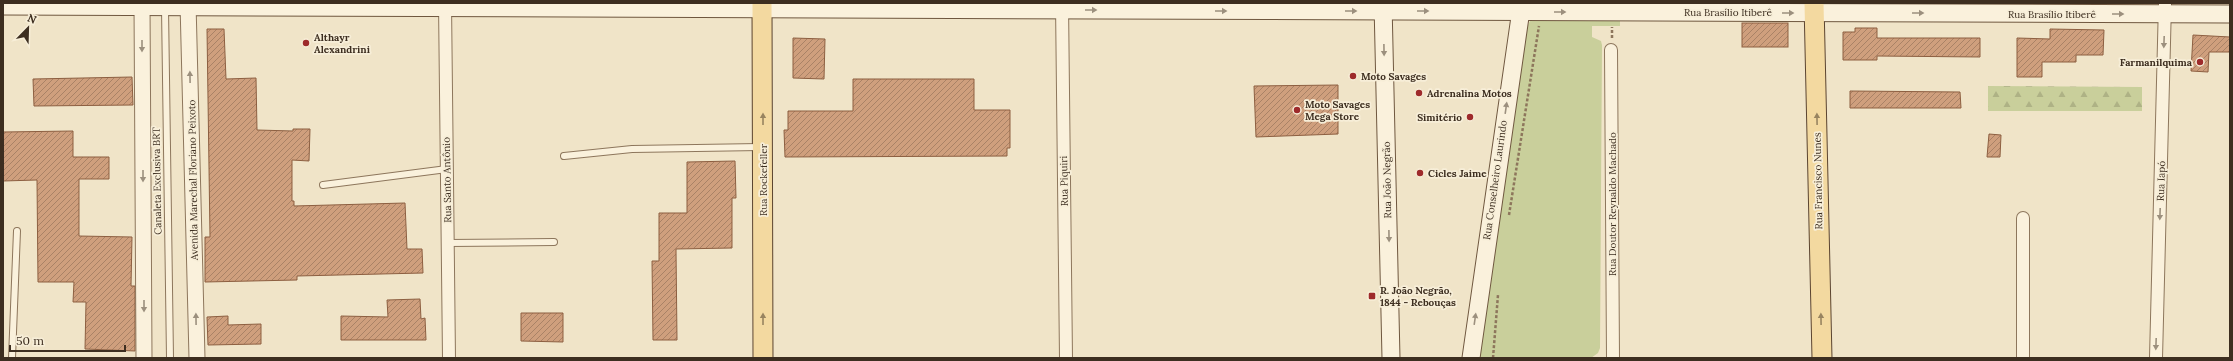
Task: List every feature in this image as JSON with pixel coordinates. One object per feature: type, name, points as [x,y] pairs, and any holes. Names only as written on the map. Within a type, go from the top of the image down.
[{"type":"main road","name":"Rua Brasílio Itiberê","points":[[3,6],[446,5],[2165,8],[2230,14]]},
{"type":"main road","name":"Rua Rockefeller","points":[[762,6],[763,358]]},
{"type":"main road","name":"Rua João Negrão","points":[[1384,7],[1391,358]]},
{"type":"main road","name":"Rua Conselheiro Laurindo","points":[[1471,358],[1521,7]]},
{"type":"main road","name":"Rua Francisco Nunes","points":[[1814,8],[1822,358]]},
{"type":"street","points":[[142,5],[144,358]]},
{"type":"street","name":"Avenida Marechal Floriano Peixoto","points":[[188,5],[197,358]]},
{"type":"street","name":"Rua Santo Antônio","points":[[446,5],[449,358]]},
{"type":"street","name":"Rua Piquiri","points":[[1062,7],[1066,358]]},
{"type":"street","name":"Rua Iapó","points":[[2156,358],[2165,8]]},
{"type":"street","name":"Rua Doutor Reynaldo Machado","points":[[1611,50],[1613,358]]},
{"type":"street","points":[[2023,218],[2023,358]]},
{"type":"lane","name":"Canaleta Exclusiva BRT","points":[[165,5],[170,358]]},
{"type":"lane","points":[[564,156],[632,149],[737,146],[763,147]]},
{"type":"lane","points":[[323,186],[447,170]]},
{"type":"lane","points":[[12,358],[17,231]]},
{"type":"lane","points":[[448,243],[554,242]]},
{"type":"path","points":[[1508,221],[1540,21]]},
{"type":"path","points":[[1493,358],[1498,290]]},
{"type":"green space","points":[[1620,15],[1620,26],[1592,26],[1592,37],[1601,41],[1602,45],[1600,348],[1598,353],[1591,358],[1476,358],[1527,27],[1530,21],[1537,16]]},
{"type":"green space","points":[[1988,86],[2142,87],[2142,111],[1988,111]]},
{"type":"building","points":[[1742,23],[1788,23],[1788,47],[1742,47]]},
{"type":"building","points":[[1855,28],[1877,28],[1877,38],[1980,38],[1980,57],[1877,56],[1877,60],[1843,60],[1843,32],[1855,32]]},
{"type":"building","points":[[207,29],[224,29],[226,79],[256,78],[257,130],[293,131],[293,129],[310,129],[309,161],[292,160],[292,201],[294,201],[294,206],[405,203],[407,249],[422,249],[423,273],[297,276],[297,280],[205,282],[205,237],[210,237]]},
{"type":"building","points":[[2050,29],[2104,30],[2103,55],[2076,55],[2076,62],[2042,62],[2042,77],[2017,77],[2017,38],[2050,39]]},
{"type":"building","name":"Farmanilquima","points":[[2193,35],[2230,37],[2230,52],[2209,52],[2208,72],[2191,71]]},
{"type":"building","points":[[793,38],[825,39],[824,79],[793,78]]},
{"type":"building","points":[[132,77],[133,105],[34,106],[33,79]]},
{"type":"building","points":[[853,79],[974,79],[974,110],[1010,110],[1010,148],[1007,148],[1007,156],[785,157],[784,130],[788,130],[788,111],[853,111]]},
{"type":"building","name":"Moto Savages Mega Store","points":[[1338,85],[1338,134],[1256,137],[1254,86]]},
{"type":"building","points":[[1850,91],[1960,92],[1961,108],[1850,108]]},
{"type":"building","points":[[73,131],[73,157],[109,157],[109,179],[79,179],[79,236],[132,237],[131,286],[135,286],[135,351],[85,349],[86,302],[73,302],[74,282],[38,282],[37,180],[3,181],[3,132]]},
{"type":"building","points":[[1989,134],[2001,135],[2000,157],[1987,157]]},
{"type":"building","points":[[735,161],[736,198],[732,198],[732,248],[676,249],[677,340],[653,340],[652,261],[659,261],[659,213],[687,213],[687,162]]},
{"type":"building","points":[[420,299],[421,319],[425,318],[426,340],[341,340],[341,316],[388,317],[387,300]]},
{"type":"building","points":[[521,313],[563,313],[563,342],[521,341]]},
{"type":"building","points":[[228,316],[228,325],[261,324],[261,344],[208,345],[207,317]]},
{"type":"place","name":"Althayr Alexandrini","points":[[306,43]]},
{"type":"place","name":"Farmanilquima","points":[[2200,62]]},
{"type":"place","name":"Moto Savages","points":[[1353,76]]},
{"type":"place","name":"Adrenalina Motos","points":[[1419,93]]},
{"type":"place","name":"Moto Savages Mega Store","points":[[1297,110]]},
{"type":"place","name":"Simitério","points":[[1470,117]]},
{"type":"place","name":"Cicles Jaime","points":[[1420,173]]},
{"type":"place","name":"R. João Negrão, 1844 - Rebouças","points":[[1372,296]]}]
